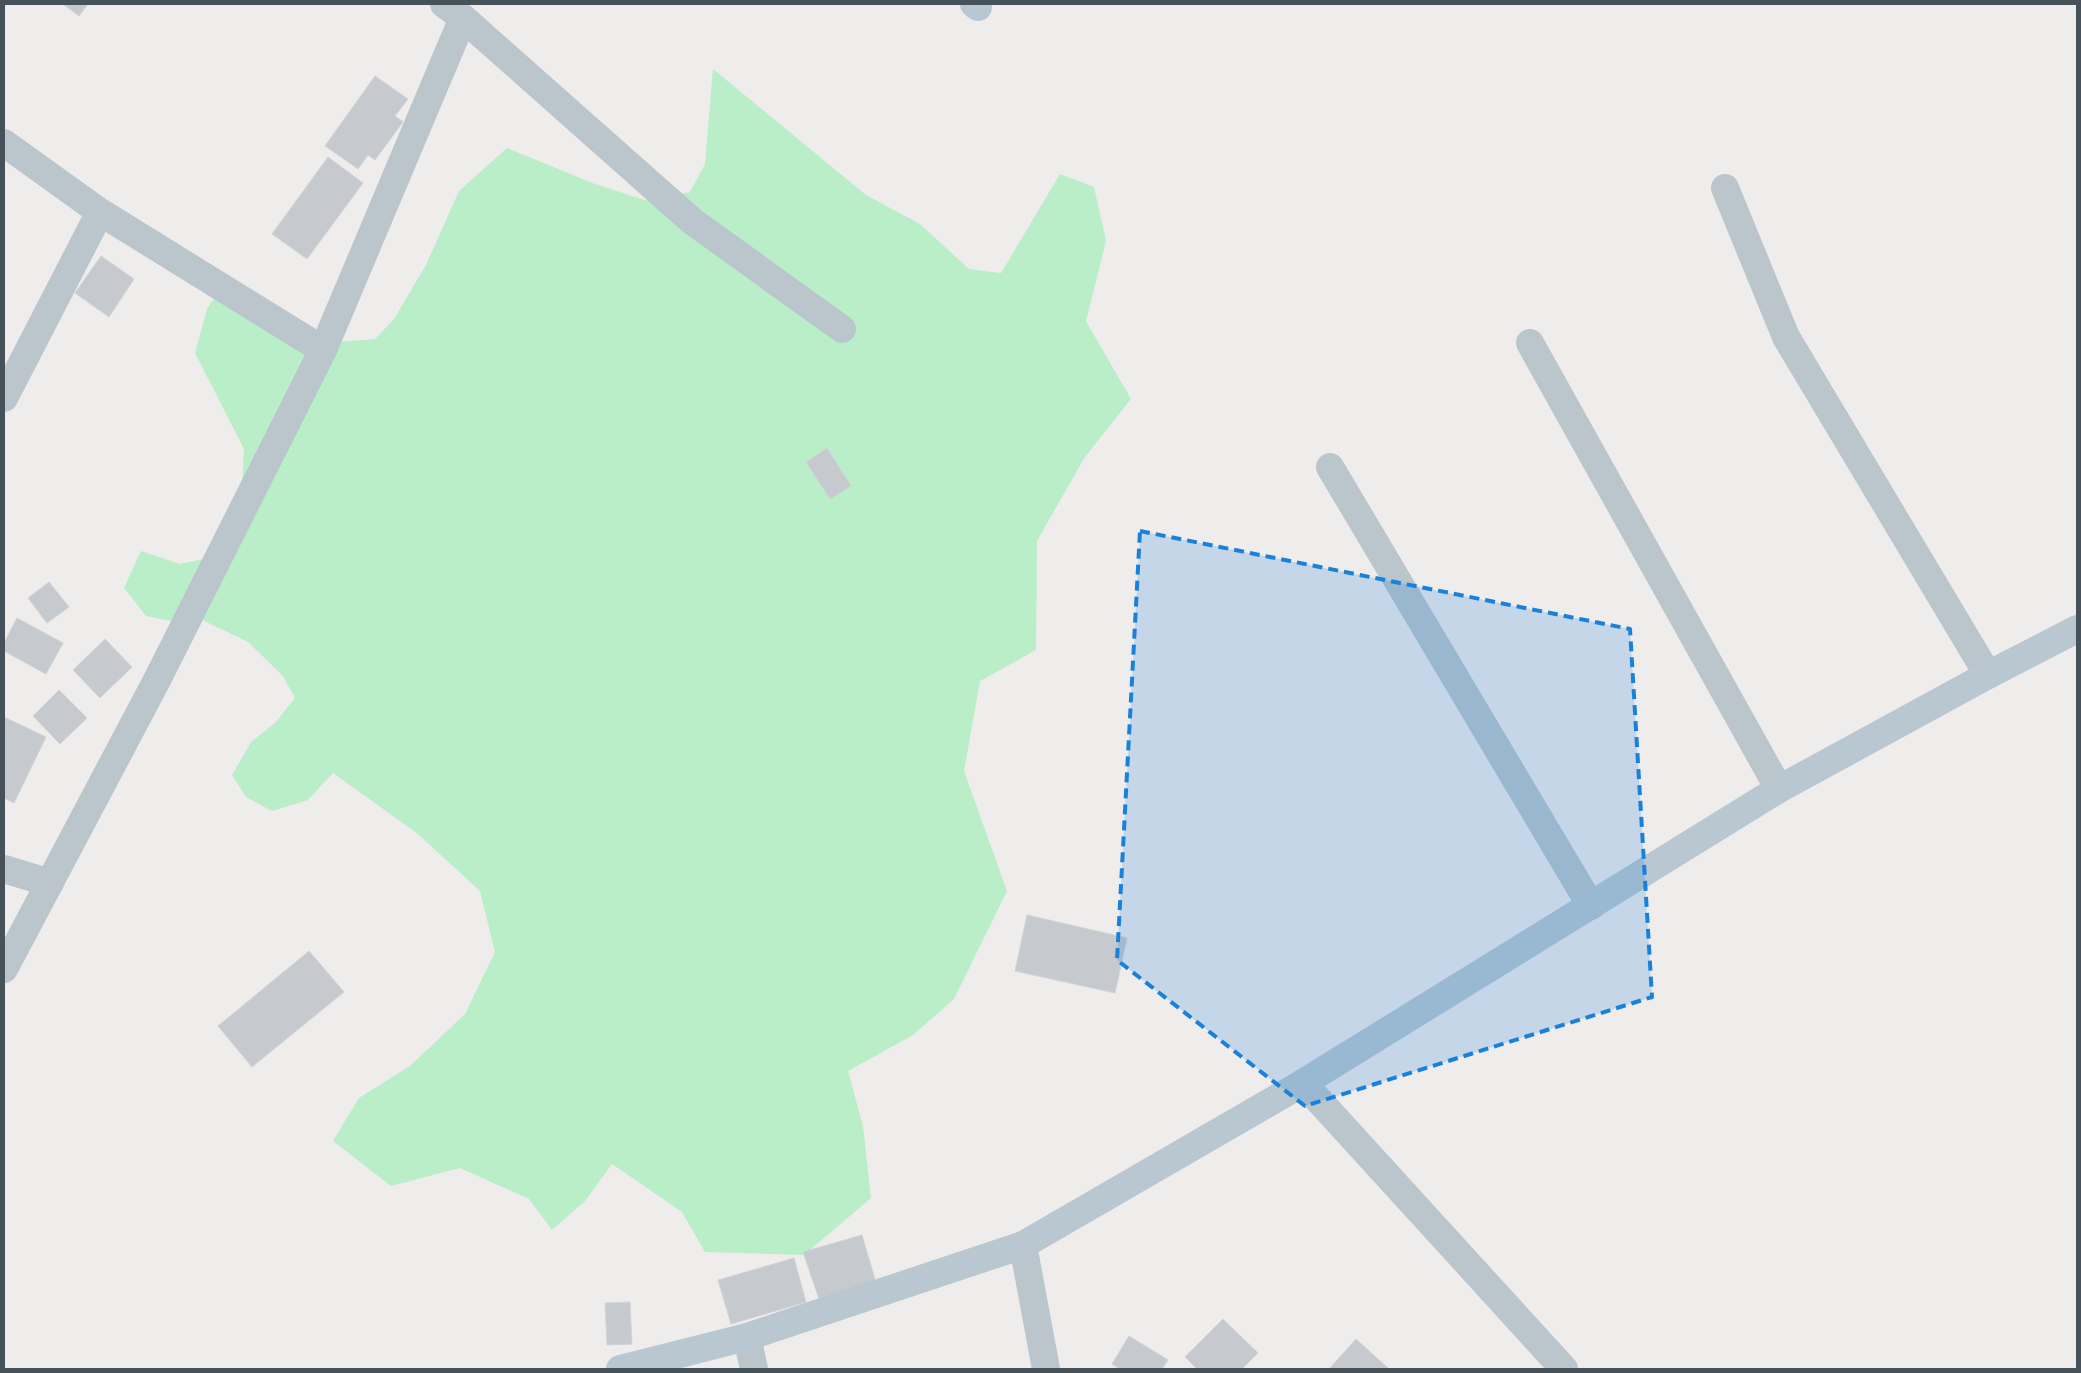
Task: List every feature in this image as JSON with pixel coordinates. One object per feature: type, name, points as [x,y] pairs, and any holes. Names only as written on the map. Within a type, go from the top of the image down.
[{"type":"street","points":[[4,969],[157,680],[323,350],[453,11],[692,220],[842,330]]},
{"type":"street","points":[[4,143],[100,212],[323,350]]},
{"type":"street","points":[[1725,188],[1786,337],[1988,675]]},
{"type":"street","points":[[4,398],[100,212]]},
{"type":"street","points":[[1530,344],[1779,789]]},
{"type":"street","points":[[1330,467],[1590,906]]},
{"type":"street","points":[[620,1369],[747,1337],[1023,1245],[1303,1083],[1779,789],[1988,675],[2077,629]]},
{"type":"street","points":[[4,869],[50,883]]},
{"type":"street","points":[[1303,1083],[1564,1369]]},
{"type":"street","points":[[1023,1245],[1046,1369]]},
{"type":"street","points":[[747,1337],[754,1369]]},
{"type":"highlighted area","points":[[1140,531],[1630,629],[1652,997],[1305,1106],[1117,960]]},
{"type":"green space","points":[[713,69],[866,195],[920,224],[969,269],[1001,273],[1060,174],[1094,187],[1106,241],[1086,321],[1131,399],[1085,457],[1037,541],[1036,650],[980,681],[964,771],[1007,891],[954,999],[913,1035],[848,1071],[863,1126],[871,1198],[804,1255],[705,1252],[682,1212],[612,1164],[585,1201],[552,1230],[529,1199],[460,1168],[391,1186],[333,1141],[359,1098],[410,1066],[465,1014],[495,952],[480,891],[418,834],[333,773],[308,800],[272,811],[246,797],[232,775],[251,742],[275,723],[295,698],[283,676],[248,642],[196,617],[176,622],[146,616],[124,588],[141,551],[180,564],[213,557],[242,489],[244,449],[195,353],[207,309],[224,283],[307,344],[375,339],[394,319],[426,265],[459,191],[507,148],[595,184],[645,200],[690,192],[705,164]]},
{"type":"building","points":[[63,4],[88,4],[79,16]]},
{"type":"building","points":[[375,76],[408,99],[395,116],[403,122],[375,160],[368,155],[358,169],[325,146]]},
{"type":"building","points":[[328,157],[363,183],[307,259],[272,234]]},
{"type":"building","points":[[101,256],[134,279],[109,317],[75,293]]},
{"type":"building","points":[[827,448],[851,486],[830,499],[806,462]]},
{"type":"building","points":[[49,582],[69,607],[47,623],[28,598]]},
{"type":"building","points":[[17,618],[63,643],[46,674],[4,651],[4,643]]},
{"type":"building","points":[[105,639],[132,667],[100,698],[73,670]]},
{"type":"building","points":[[59,690],[87,718],[60,744],[33,716]]},
{"type":"building","points":[[4,717],[46,737],[14,803],[4,798]]},
{"type":"building","points":[[1027,915],[1127,938],[1115,993],[1015,971]]},
{"type":"building","points":[[309,951],[344,992],[252,1067],[218,1026]]},
{"type":"building","points":[[862,1235],[877,1286],[820,1302],[803,1252]]},
{"type":"building","points":[[794,1258],[806,1302],[731,1324],[718,1280]]},
{"type":"building","points":[[630,1302],[632,1344],[607,1345],[605,1303]]},
{"type":"building","points":[[1223,1319],[1258,1353],[1242,1369],[1197,1369],[1185,1357]]},
{"type":"building","points":[[1129,1336],[1168,1360],[1162,1369],[1120,1369],[1112,1364]]},
{"type":"building","points":[[1356,1339],[1389,1369],[1329,1369]]}]
